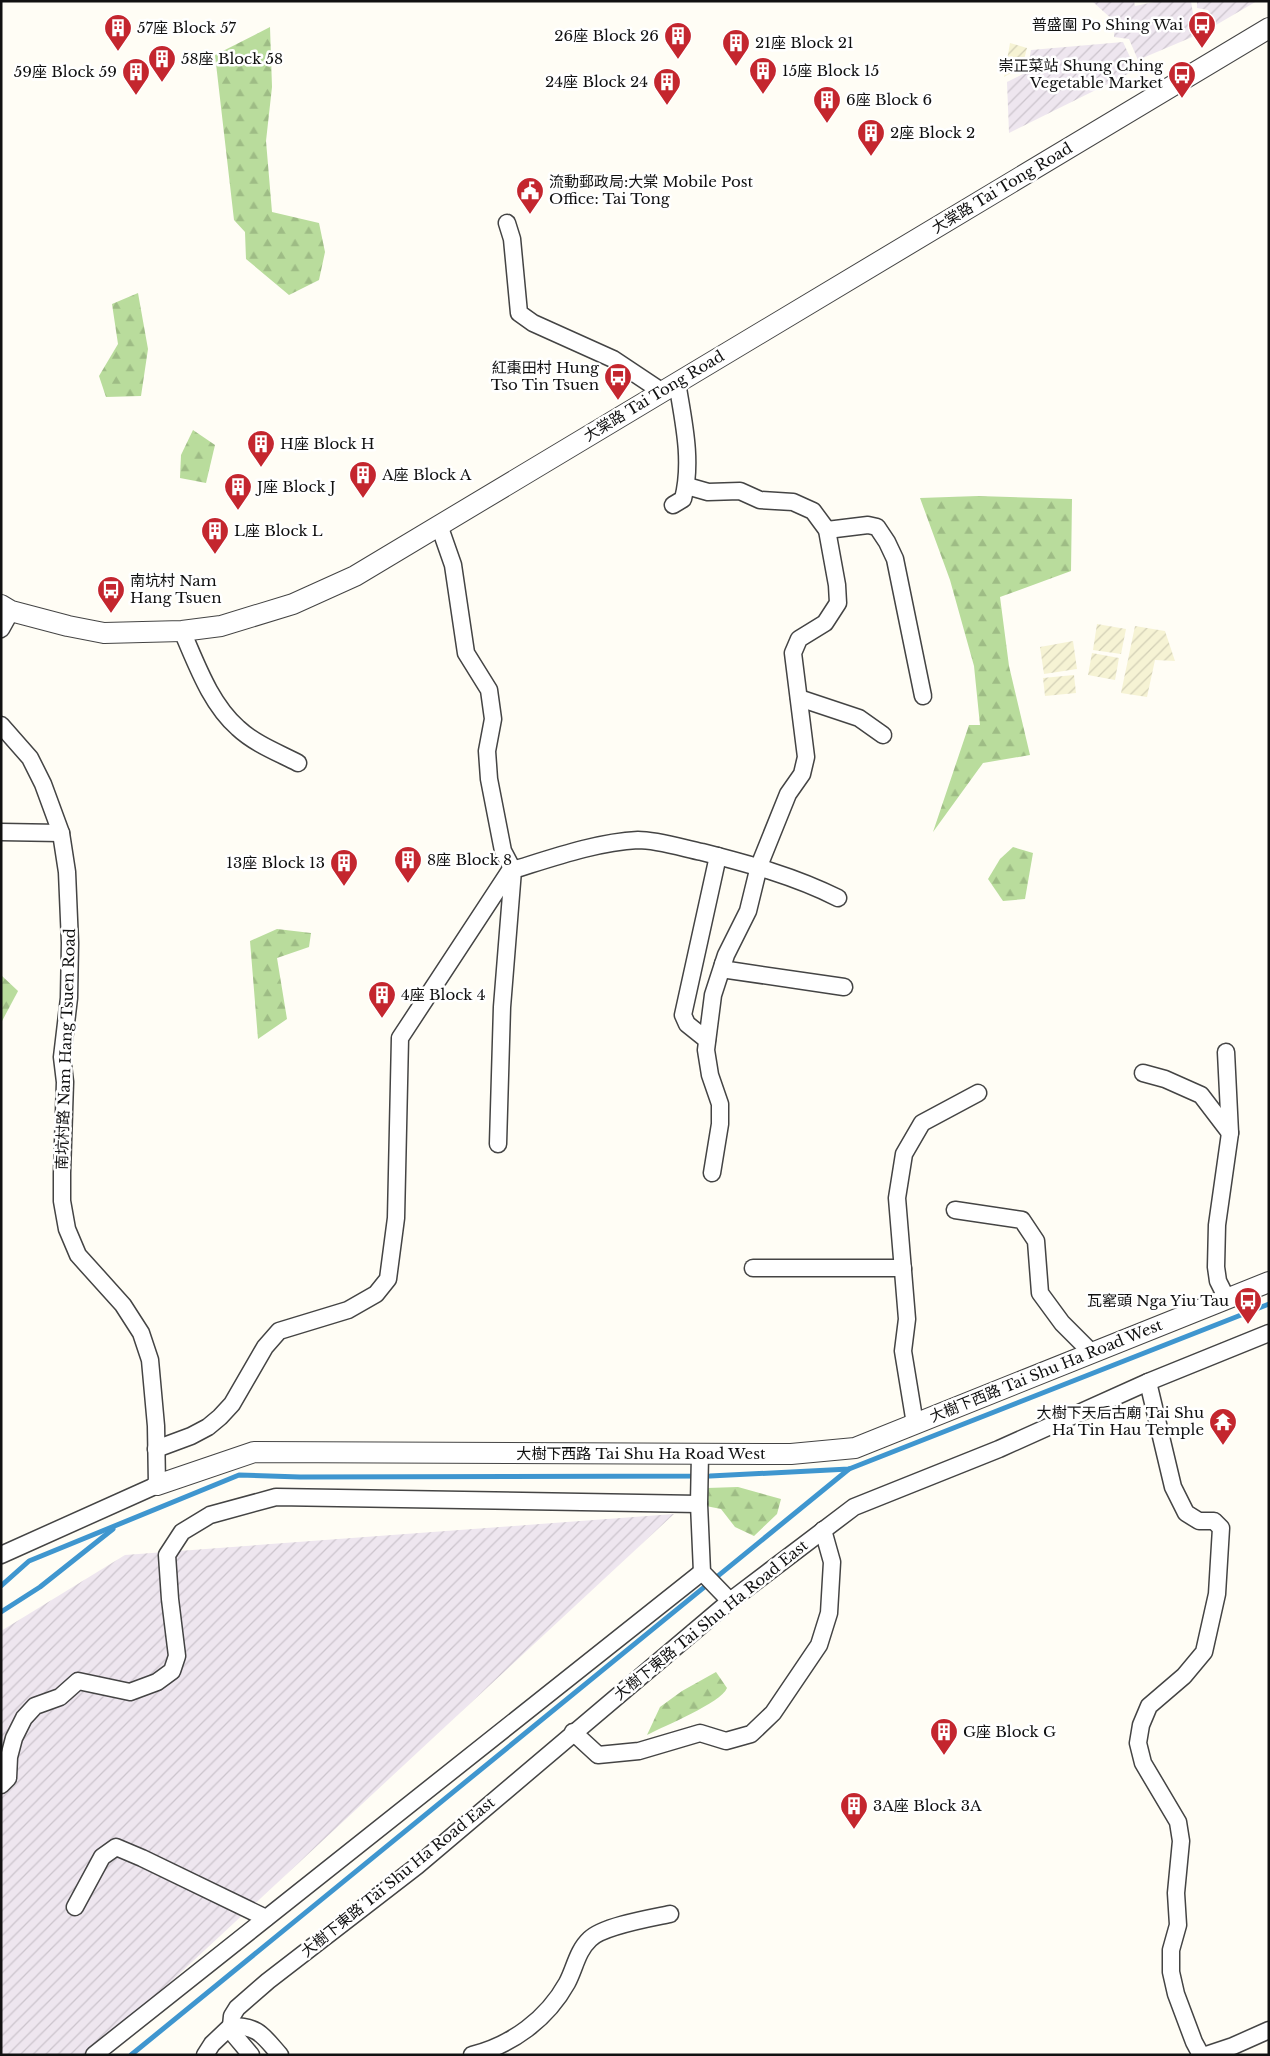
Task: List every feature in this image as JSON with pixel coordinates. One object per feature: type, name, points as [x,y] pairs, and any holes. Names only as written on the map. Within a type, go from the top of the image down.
[{"type":"street","name":"大棠路 Tai Tong Road","points":[[6,608],[68,626],[104,633],[182,631],[221,626],[293,604],[355,576],[1269,28]]},
{"type":"street","points":[[507,223],[512,239],[519,313],[533,323],[613,358],[669,386],[688,444],[687,486],[683,499],[673,505]]},
{"type":"street","points":[[687,486],[708,492],[740,491],[760,500],[794,502],[813,511],[827,530],[837,585],[838,603],[825,624],[799,639],[794,646],[793,653],[806,757],[804,766],[802,774],[788,794],[759,866],[748,911],[723,964],[713,995],[707,1040],[707,1063],[720,1104],[720,1124],[712,1173]]},
{"type":"street","points":[[439,525],[453,565],[466,653],[489,690],[493,719],[487,751],[489,779],[503,851],[512,870],[502,1007],[498,1144]]},
{"type":"street","points":[[827,530],[868,525],[877,527],[887,542],[895,559],[923,696]]},
{"type":"street","points":[[1,629],[6,608]]},
{"type":"street","points":[[182,631],[205,683],[225,714],[238,729],[298,763]]},
{"type":"street","points":[[799,698],[859,718],[883,735]]},
{"type":"street","name":"南坑村路 Nam Hang Tsuen Road","points":[[1,725],[30,758],[53,807],[61,833],[67,872],[70,943],[69,998],[62,1056],[65,1082],[62,1201],[67,1229],[78,1255],[124,1305],[140,1333],[150,1360],[156,1426],[157,1484]]},
{"type":"street","points":[[1,832],[61,833]]},
{"type":"street","points":[[156,1449],[191,1436],[208,1427],[220,1417],[232,1404],[265,1347],[279,1331],[348,1310],[376,1294],[388,1279],[396,1218],[400,1038],[512,870],[579,850],[639,840],[759,866],[788,876],[838,898]]},
{"type":"street","points":[[707,1040],[687,1024],[683,1015],[718,856]]},
{"type":"street","points":[[723,964],[728,970],[844,986]]},
{"type":"street","points":[[1226,1052],[1230,1133],[1217,1225],[1216,1267],[1218,1281],[1226,1299]]},
{"type":"street","points":[[1143,1073],[1165,1079],[1201,1095],[1230,1133]]},
{"type":"street","points":[[915,1424],[903,1351],[907,1319],[896,1198],[904,1154],[922,1123],[978,1093]]},
{"type":"street","points":[[955,1210],[1022,1220],[1036,1241],[1040,1293],[1062,1323],[1092,1353]]},
{"type":"street","points":[[753,1268],[903,1268]]},
{"type":"street","name":"大樹下西路 Tai Shu Ha Road West","points":[[1,1555],[157,1484],[254,1452],[791,1454],[855,1448],[1269,1282]]},
{"type":"street","name":"大樹下東路 Tai Shu Ha Road East","points":[[231,2026],[232,2016],[237,2008],[268,1981],[416,1866],[727,1598],[854,1507],[999,1449],[1148,1382],[1269,1333]]},
{"type":"street","points":[[1148,1382],[1173,1487],[1186,1513],[1199,1521],[1214,1521],[1221,1528],[1217,1594],[1204,1652],[1184,1676],[1149,1706],[1140,1725],[1138,1743],[1142,1763],[1178,1822],[1181,1842],[1176,1893],[1178,1925],[1171,1950],[1171,1972],[1176,1994],[1194,2042],[1201,2055]]},
{"type":"street","points":[[700,1454],[699,1504],[705,1574],[727,1598]]},
{"type":"street","points":[[1,1785],[8,1778],[8,1758],[14,1738],[24,1718],[35,1706],[60,1696],[78,1682],[130,1692],[156,1682],[172,1671],[177,1656],[170,1600],[167,1554],[182,1532],[210,1514],[276,1497],[699,1504]]},
{"type":"street","points":[[573,1732],[598,1755],[639,1751],[700,1733],[726,1741],[751,1734],[773,1714],[819,1644],[829,1612],[832,1562],[824,1530]]},
{"type":"street","points":[[94,2055],[705,1574]]},
{"type":"street","points":[[75,1906],[102,1857],[116,1847],[266,1918]]},
{"type":"street","points":[[472,2055],[491,2050],[539,2021],[567,1982],[580,1950],[591,1937],[612,1928],[670,1914]]},
{"type":"street","points":[[205,2055],[212,2044],[231,2026],[246,2026],[260,2031],[280,2055]]},
{"type":"street","points":[[231,2026],[235,2036],[251,2055]]},
{"type":"street","points":[[1206,2055],[1235,2050],[1269,2030]]},
{"type":"shaded area","points":[[1092,1],[1134,1],[1135,6],[1159,1],[1191,1],[1193,14],[1205,14],[1211,29],[1138,60],[1129,39],[1114,37],[1115,22]]},
{"type":"shaded area","points":[[1197,1],[1257,1],[1216,25],[1208,10],[1197,8]]},
{"type":"shaded area","points":[[1123,42],[1136,70],[1009,133],[1007,82],[1027,72],[1031,50]]},
{"type":"shaded area","points":[[1010,43],[1027,48],[1022,67],[1004,77]]},
{"type":"shaded area","points":[[1097,624],[1126,629],[1121,654],[1093,650]]},
{"type":"shaded area","points":[[1135,626],[1165,631],[1175,661],[1155,660],[1147,697],[1121,693]]},
{"type":"shaded area","points":[[1073,641],[1077,669],[1044,674],[1040,647]]},
{"type":"shaded area","points":[[1092,653],[1119,658],[1115,680],[1088,675]]},
{"type":"shaded area","points":[[1074,675],[1076,693],[1045,696],[1043,678]]},
{"type":"shaded area","points":[[674,1514],[92,2055],[1,2055],[1,1631],[125,1555]]},
{"type":"green space","points":[[270,27],[272,87],[266,141],[272,212],[319,223],[325,252],[319,280],[289,295],[246,259],[245,232],[234,220],[215,55]]},
{"type":"green space","points":[[138,293],[148,349],[141,396],[106,397],[99,376],[118,344],[112,304]]},
{"type":"green space","points":[[193,430],[215,445],[206,483],[180,478],[181,455]]},
{"type":"green space","points":[[978,496],[1072,499],[1071,571],[1000,597],[1009,666],[1030,755],[983,763],[933,832],[969,725],[980,725],[974,666],[950,580],[920,498]]},
{"type":"green space","points":[[1013,847],[1033,853],[1025,899],[1003,901],[988,879],[1000,859]]},
{"type":"green space","points":[[277,929],[311,933],[309,947],[277,958],[287,1019],[258,1039],[250,941]]},
{"type":"green space","points":[[1,975],[18,991],[1,1023]]},
{"type":"green space","points":[[738,1487],[781,1499],[777,1514],[754,1536],[735,1527],[721,1509],[706,1506],[707,1488]]},
{"type":"green space","points":[[716,1672],[727,1688],[723,1694],[704,1707],[647,1735],[660,1707],[682,1691]]},
{"type":"waterway","points":[[1,1586],[29,1561],[239,1475],[300,1477],[710,1476],[849,1469],[1269,1304]]},
{"type":"waterway","points":[[131,2055],[849,1469]]},
{"type":"waterway","points":[[1,1612],[40,1587],[113,1529]]},
{"type":"place","name":"普盛圍 Po Shing Wai","points":[[1202,49]]},
{"type":"place","name":"57座 Block 57","points":[[118,52]]},
{"type":"place","name":"26座 Block 26","points":[[678,60]]},
{"type":"place","name":"21座 Block 21","points":[[736,67]]},
{"type":"place","name":"58座 Block 58","points":[[162,83]]},
{"type":"place","name":"15座 Block 15","points":[[763,95]]},
{"type":"place","name":"59座 Block 59","points":[[136,96]]},
{"type":"place","name":"崇正菜站 Shung Ching Vegetable Market","points":[[1182,99]]},
{"type":"place","name":"24座 Block 24","points":[[667,106]]},
{"type":"place","name":"6座 Block 6","points":[[827,124]]},
{"type":"place","name":"2座 Block 2","points":[[871,157]]},
{"type":"place","name":"流動郵政局:大棠 Mobile Post Office: Tai Tong","points":[[530,215]]},
{"type":"place","name":"紅棗田村 Hung Tso Tin Tsuen","points":[[618,401]]},
{"type":"place","name":"H座 Block H","points":[[261,468]]},
{"type":"place","name":"A座 Block A","points":[[363,499]]},
{"type":"place","name":"J座 Block J","points":[[238,511]]},
{"type":"place","name":"L座 Block L","points":[[215,555]]},
{"type":"place","name":"南坑村 Nam Hang Tsuen","points":[[111,614]]},
{"type":"place","name":"8座 Block 8","points":[[408,884]]},
{"type":"place","name":"13座 Block 13","points":[[344,887]]},
{"type":"place","name":"4座 Block 4","points":[[382,1019]]},
{"type":"place","name":"瓦窰頭 Nga Yiu Tau","points":[[1248,1325]]},
{"type":"place","name":"大樹下天后古廟 Tai Shu Ha Tin Hau Temple","points":[[1223,1446]]},
{"type":"place","name":"G座 Block G","points":[[944,1756]]},
{"type":"place","name":"3A座 Block 3A","points":[[854,1830]]}]
